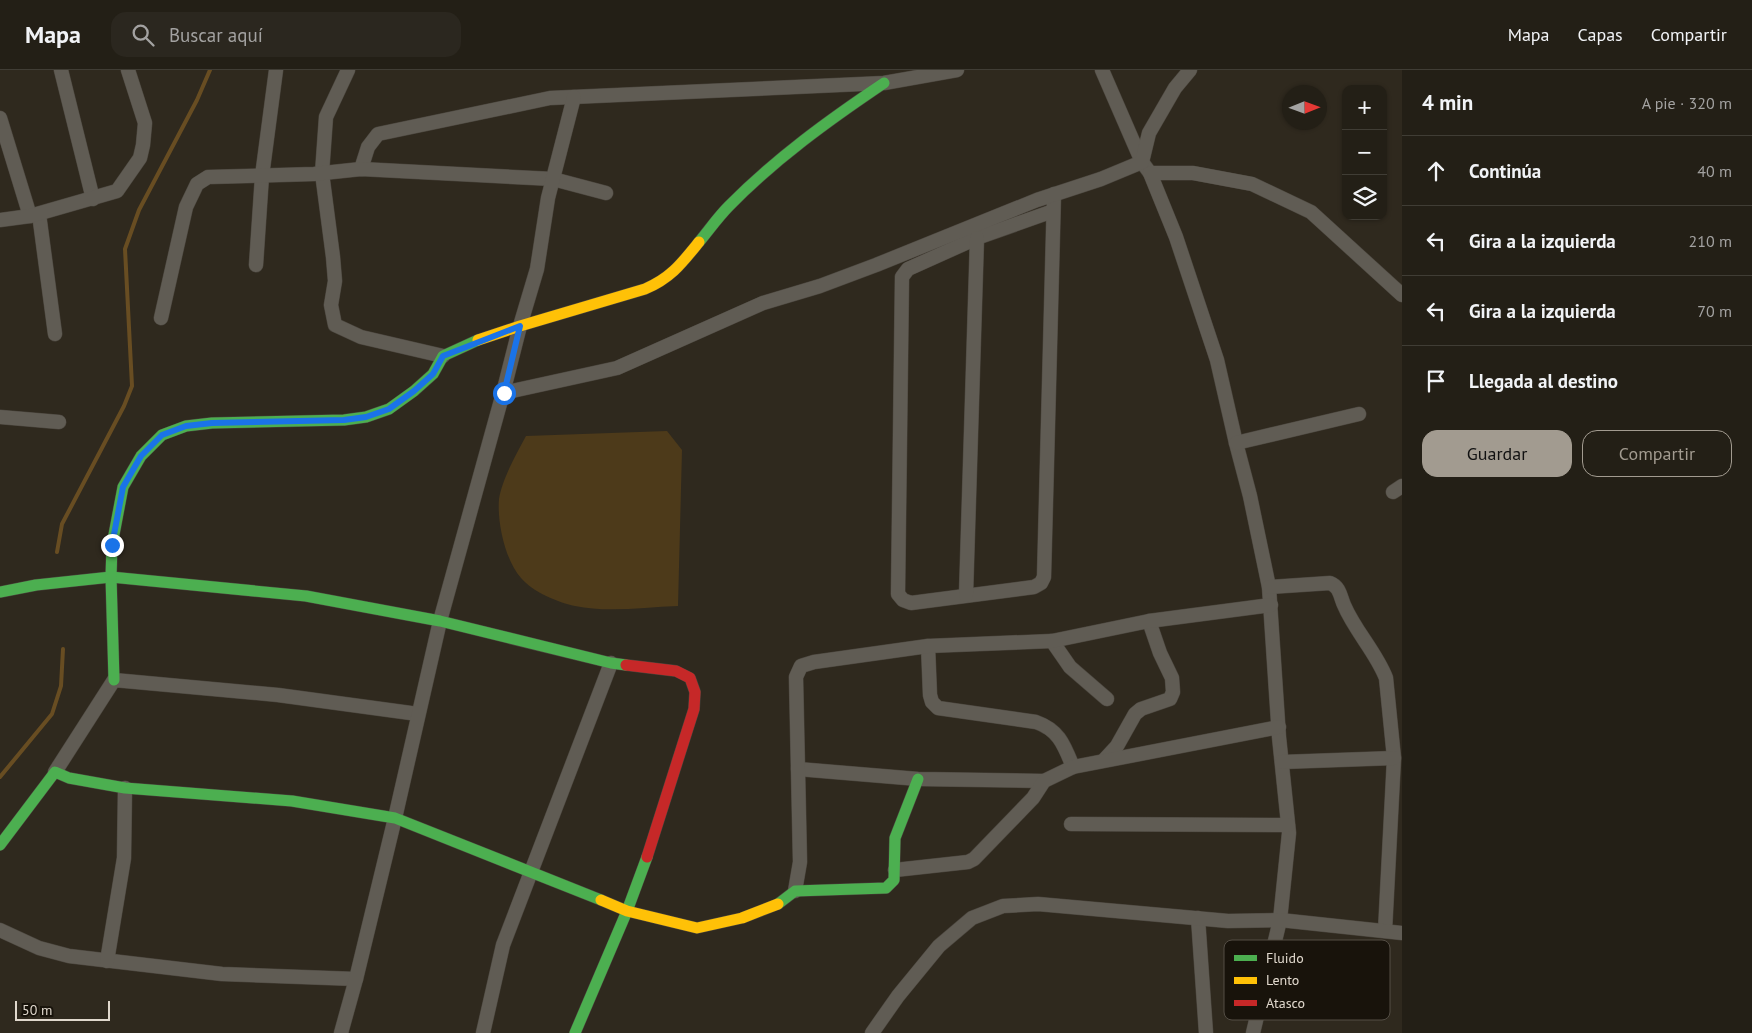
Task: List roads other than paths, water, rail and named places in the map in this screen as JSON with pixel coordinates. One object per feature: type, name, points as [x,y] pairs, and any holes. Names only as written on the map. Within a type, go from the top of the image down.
[{"type":"street","points":[[61,70],[93,199]]},
{"type":"street","points":[[0,220],[35,215],[117,191],[140,158],[145,123],[128,70]]},
{"type":"street","points":[[256,265],[262,176],[276,70]]},
{"type":"street","points":[[348,70],[326,116],[322,174],[333,257],[335,281],[331,305],[335,325],[361,337],[443,356],[520,326],[646,289],[661,282],[675,270],[728,207],[785,156],[883,77]]},
{"type":"street","points":[[361,169],[368,147],[378,134],[550,98],[883,77],[957,70]]},
{"type":"street","points":[[1102,70],[1176,237],[1217,360],[1250,496],[1269,588],[1289,833],[1280,920],[1275,940]]},
{"type":"street","points":[[1146,168],[1149,133],[1175,88],[1190,70]]},
{"type":"street","points":[[341,1033],[395,818],[440,621],[504,393],[520,326],[538,269],[548,198],[574,96]]},
{"type":"street","points":[[0,118],[35,215],[55,334]]},
{"type":"street","points":[[504,393],[617,368],[763,303],[820,286],[1054,194],[1101,179],[1146,168],[1193,173],[1252,184],[1303,208],[1311,212],[1402,295]]},
{"type":"street","points":[[161,318],[186,207],[197,184],[208,177],[322,174],[361,169],[553,179],[606,193]]},
{"type":"street","points":[[1053,211],[976,238],[908,268],[902,277],[898,594],[903,600],[911,603],[1034,587],[1041,583],[1044,577],[1054,194]]},
{"type":"street","points":[[966,595],[976,238]]},
{"type":"street","points":[[0,845],[55,772],[114,680],[112,545],[123,487],[141,456],[162,435],[186,426],[212,423],[344,420],[366,417],[389,409],[414,391],[433,374],[443,356]]},
{"type":"street","points":[[1236,443],[1359,414]]},
{"type":"street","points":[[0,417],[59,422]]},
{"type":"street","points":[[0,592],[111,577],[306,596],[440,621],[611,663],[676,671],[690,678],[695,692],[694,709],[655,836],[627,911],[574,1033]]},
{"type":"street","points":[[1269,588],[1330,582],[1338,589],[1343,605],[1356,631],[1386,678],[1394,758],[1384,931]]},
{"type":"street","points":[[795,891],[800,862],[796,677],[801,666],[814,662],[928,646],[1052,641],[1149,621],[1271,605]]},
{"type":"street","points":[[1104,760],[1117,746],[1134,714],[1141,709],[1170,699],[1173,692],[1172,678],[1160,653],[1149,621]]},
{"type":"street","points":[[1052,641],[1070,667],[1107,699]]},
{"type":"street","points":[[928,646],[930,695],[932,702],[938,708],[1036,722],[1049,727],[1064,743],[1072,766]]},
{"type":"street","points":[[483,1033],[503,945],[611,663]]},
{"type":"street","points":[[114,680],[278,695],[418,714]]},
{"type":"street","points":[[894,870],[968,862],[974,859],[1033,798],[1044,781],[1072,766],[1279,726]]},
{"type":"street","points":[[1282,762],[1394,758]]},
{"type":"street","points":[[798,769],[918,779],[1044,781]]},
{"type":"street","points":[[55,772],[69,778],[125,788],[292,801],[395,818],[627,911],[697,928],[742,918],[775,906],[795,891],[886,888],[894,880],[896,838],[918,779]]},
{"type":"street","points":[[107,961],[124,858],[125,788]]},
{"type":"street","points":[[1071,824],[1288,825]]},
{"type":"street","points":[[872,1033],[898,996],[939,946],[972,918],[1003,906],[1038,904],[1228,921],[1280,920],[1402,932]]},
{"type":"street","points":[[1198,918],[1206,1033]]},
{"type":"street","points":[[0,930],[47,950],[69,956],[222,974],[356,979]]},
{"type":"street","points":[[1253,1033],[1256,1020]]},
{"type":"waterway","points":[[57,552],[62,524],[124,406],[132,386],[125,249],[139,210],[197,100],[210,70]]},
{"type":"waterway","points":[[0,777],[52,714],[61,686],[63,649]]}]
